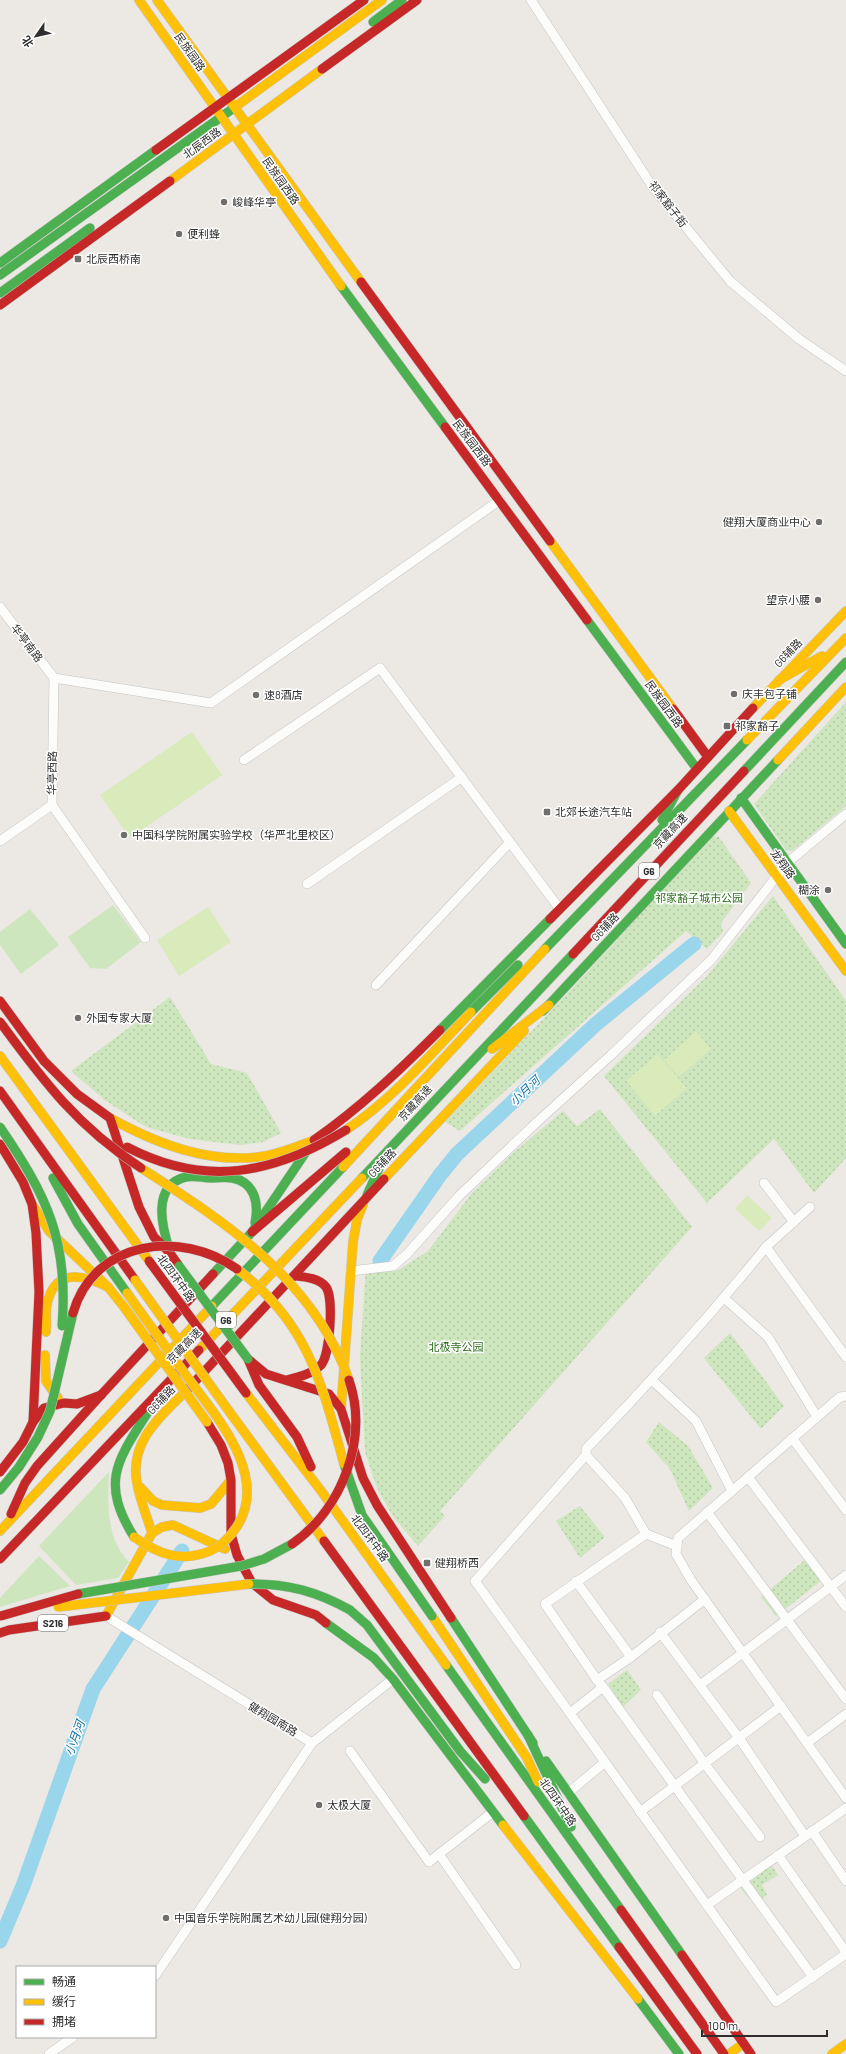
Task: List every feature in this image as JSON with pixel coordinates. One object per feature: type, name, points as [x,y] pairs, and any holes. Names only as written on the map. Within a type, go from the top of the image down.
[{"type":"main road","name":"民族园路","points":[[139,0],[222,117]]},
{"type":"main road","name":"民族园路","points":[[157,0],[234,108]]},
{"type":"main road","name":"北辰西路","points":[[0,263],[228,100],[364,0]]},
{"type":"main road","name":"北辰西路","points":[[0,275],[222,117],[382,0]]},
{"type":"main road","name":"北辰西路","points":[[0,305],[148,197],[402,0]]},
{"type":"main road","name":"北辰西路","points":[[244,123],[417,0]]},
{"type":"main road","name":"民族园西路","points":[[234,108],[708,757]]},
{"type":"main road","name":"民族园西路","points":[[222,117],[311,245],[697,769]]},
{"type":"main road","name":"北辰西路","points":[[0,293],[120,206],[232,132]]},
{"type":"main road","points":[[120,206],[148,197]]},
{"type":"main road","name":"G6辅路","points":[[0,1472],[23,1442],[33,1422],[44,1408],[64,1403],[77,1404],[101,1395],[252,1232],[312,1140],[347,1117],[410,1060],[678,790],[778,680],[846,611]]},
{"type":"main road","name":"京藏高速","points":[[3,1528],[412,1094],[575,916],[846,638]]},
{"type":"main road","points":[[778,680],[836,648]]},
{"type":"main road","name":"京藏高速","points":[[0,1559],[165,1383],[386,1153],[451,1081],[846,662]]},
{"type":"main road","name":"G6辅路","points":[[152,1533],[137,1482],[137,1453],[143,1441],[155,1424],[295,1276],[367,1195],[549,1005],[846,687]]},
{"type":"main road","points":[[651,839],[678,790]]},
{"type":"main road","name":"龙翔路","points":[[741,798],[846,944]]},
{"type":"main road","name":"龙翔路","points":[[729,811],[846,971]]},
{"type":"main road","points":[[36,1071],[80,1113],[103,1132],[134,1152],[158,1161],[181,1167],[238,1171],[288,1160],[316,1148],[367,1116],[388,1098],[507,974],[575,916]]},
{"type":"main road","points":[[0,1001],[44,1061],[77,1094],[129,1130],[167,1146],[227,1158],[262,1156],[287,1151],[312,1140]]},
{"type":"main road","points":[[451,1081],[549,1005]]},
{"type":"main road","points":[[0,1022],[36,1071],[58,1097],[94,1133],[214,1216],[249,1244],[291,1285],[323,1326],[340,1354],[350,1381],[356,1420],[352,1457],[344,1481],[334,1501],[321,1520],[304,1535],[273,1556],[228,1568],[79,1593],[37,1602],[1,1616]]},
{"type":"main road","name":"北四环中路","points":[[0,1056],[246,1393],[322,1492],[724,2054]]},
{"type":"main road","points":[[0,1092],[226,1407],[696,2054]]},
{"type":"main road","points":[[252,1232],[412,1094]]},
{"type":"main road","name":"北四环中路","points":[[110,1118],[139,1207],[154,1236],[180,1266],[248,1359],[266,1374],[329,1394],[341,1409],[363,1478],[377,1505],[528,1735],[751,2054]]},
{"type":"main road","points":[[0,1127],[35,1180],[47,1205],[56,1231],[64,1284],[60,1369]]},
{"type":"main road","points":[[37,1142],[66,1206],[86,1239],[128,1293],[229,1436],[237,1451],[247,1490],[246,1507],[239,1525],[225,1542],[208,1553],[188,1558],[168,1556],[151,1549],[134,1537],[123,1522],[116,1506],[114,1489],[116,1471],[134,1434],[165,1383]]},
{"type":"main road","points":[[0,1144],[23,1182],[32,1204],[49,1231],[108,1287],[207,1422],[221,1445],[228,1463],[231,1480],[231,1534],[237,1555],[252,1583],[273,1600],[316,1615],[374,1658],[393,1679],[493,1812],[568,1907],[680,2054]]},
{"type":"main road","points":[[341,1409],[353,1242],[357,1220],[386,1153]]},
{"type":"main road","points":[[170,1253],[160,1210],[164,1195],[174,1183],[186,1177],[235,1178],[249,1186],[256,1196],[258,1210],[252,1232]]},
{"type":"main road","points":[[32,1204],[39,1261],[33,1422]]},
{"type":"main road","points":[[0,1490],[19,1467],[38,1437],[50,1412],[73,1311],[78,1298],[90,1278],[111,1260],[137,1248],[165,1244],[194,1249],[231,1264],[270,1297],[306,1349],[321,1381],[357,1506],[527,1758],[554,1816]]},
{"type":"main road","points":[[64,1403],[46,1381],[44,1365],[48,1302],[54,1287],[65,1278],[77,1275],[90,1278],[108,1287]]},
{"type":"main road","points":[[287,1380],[304,1376],[316,1369],[325,1360],[330,1308],[330,1293],[323,1282],[311,1277],[295,1276]]},
{"type":"main road","points":[[248,1359],[258,1385],[297,1437],[322,1492]]},
{"type":"main road","points":[[3,1528],[29,1477],[101,1395]]},
{"type":"main road","points":[[137,1482],[153,1501],[162,1505],[200,1508],[211,1504],[231,1480]]},
{"type":"main road","points":[[106,1616],[152,1533],[162,1527],[174,1525],[237,1555]]},
{"type":"main road","points":[[1,1616],[237,1584],[262,1583],[307,1589],[329,1597],[350,1610],[367,1625],[384,1646],[460,1751],[550,1854]]},
{"type":"main road","name":"S216","points":[[0,1633],[9,1630],[106,1616]]},
{"type":"main road","points":[[528,1735],[589,1867]]},
{"type":"main road","points":[[729,2054],[743,2044]]},
{"type":"main road","points":[[832,2054],[846,2044]]},
{"type":"street","name":"祁家豁子街","points":[[531,0],[652,186],[730,281],[799,339],[846,371]]},
{"type":"street","points":[[54,678],[211,703],[500,500]]},
{"type":"street","name":"华亭南路","points":[[0,607],[54,678]]},
{"type":"street","points":[[244,760],[380,668],[560,908]]},
{"type":"street","name":"华亭西路","points":[[0,841],[52,805],[54,678]]},
{"type":"street","points":[[307,884],[462,777]]},
{"type":"street","points":[[52,805],[145,938]]},
{"type":"street","points":[[351,1271],[393,1266],[407,1254],[459,1196],[712,959],[776,875],[787,863],[846,814]]},
{"type":"street","points":[[376,985],[510,842]]},
{"type":"street","points":[[764,1183],[794,1222]]},
{"type":"street","points":[[778,1855],[846,1953],[776,2002],[475,1580],[586,1455],[586,1449],[652,1380],[724,1298],[766,1247],[810,1208]]},
{"type":"street","points":[[766,1247],[846,1357]]},
{"type":"street","points":[[724,1298],[768,1337],[817,1417]]},
{"type":"street","points":[[652,1380],[696,1421],[732,1491]]},
{"type":"street","points":[[846,1396],[840,1397],[707,1512],[678,1538],[676,1546],[676,1554],[705,1599],[846,1798]]},
{"type":"street","points":[[792,1438],[846,1510]]},
{"type":"street","points":[[586,1455],[625,1498],[646,1534],[676,1546]]},
{"type":"street","points":[[748,1477],[846,1607]]},
{"type":"street","points":[[707,1512],[846,1699]]},
{"type":"street","points":[[646,1534],[576,1581],[545,1604],[600,1684],[813,1977]]},
{"type":"street","points":[[700,1685],[846,1575]]},
{"type":"street","points":[[576,1581],[631,1657]]},
{"type":"street","points":[[570,1713],[600,1684],[660,1632],[705,1599]]},
{"type":"street","name":"健翔园南路","points":[[106,1616],[312,1743]]},
{"type":"street","points":[[660,1632],[809,1834],[846,1881]]},
{"type":"street","points":[[156,1975],[312,1743],[393,1679]]},
{"type":"street","points":[[657,1695],[705,1764],[760,1837]]},
{"type":"street","points":[[640,1812],[781,1706]]},
{"type":"street","points":[[807,1744],[846,1714]]},
{"type":"street","points":[[350,1751],[429,1862],[493,1812]]},
{"type":"street","points":[[568,1793],[605,1762]]},
{"type":"street","points":[[707,1905],[845,1810]]},
{"type":"street","points":[[439,1854],[516,1965]]},
{"type":"street","points":[[49,2054],[72,2038]]},
{"type":"green space","points":[[846,702],[846,806],[792,851],[786,850],[754,804]]},
{"type":"green space","points":[[192,732],[222,775],[130,838],[100,795]]},
{"type":"green space","name":"祁家豁子城市公园","points":[[712,836],[719,837],[751,883],[721,923],[723,932],[707,949],[686,931],[460,1131],[445,1122],[570,991]]},
{"type":"green space","points":[[773,896],[846,1001],[846,1158],[814,1193],[774,1139],[707,1203],[604,1076],[707,976]]},
{"type":"green space","points":[[113,905],[141,942],[106,969],[90,968],[68,937]]},
{"type":"green space","points":[[208,907],[231,942],[179,976],[157,940]]},
{"type":"green space","points":[[30,909],[59,945],[21,974],[0,945],[0,932]]},
{"type":"green space","points":[[170,997],[211,1064],[247,1073],[281,1133],[263,1142],[240,1145],[190,1139],[146,1127],[106,1101],[71,1071]]},
{"type":"green space","points":[[696,1031],[711,1049],[679,1077],[664,1060]]},
{"type":"green space","points":[[657,1054],[687,1088],[655,1116],[626,1081]]},
{"type":"green space","name":"北极寺公园","points":[[600,1109],[692,1227],[440,1511],[445,1516],[418,1546],[393,1517],[377,1488],[365,1452],[360,1357],[366,1266],[383,1266],[397,1271],[428,1251],[472,1193],[513,1153],[563,1111],[577,1126]]},
{"type":"green space","points":[[747,1195],[772,1218],[759,1231],[735,1209]]},
{"type":"green space","points":[[730,1333],[784,1406],[761,1429],[704,1358]]},
{"type":"green space","points":[[659,1422],[688,1446],[713,1488],[689,1511],[670,1469],[646,1442]]},
{"type":"green space","points":[[109,1472],[108,1496],[112,1531],[121,1552],[129,1562],[118,1578],[76,1585],[39,1546]]},
{"type":"green space","points":[[580,1506],[605,1537],[580,1558],[556,1521]]},
{"type":"green space","points":[[39,1556],[70,1586],[0,1607],[0,1598]]},
{"type":"green space","points":[[806,1559],[821,1581],[776,1616],[761,1597]]},
{"type":"green space","points":[[627,1670],[641,1690],[623,1707],[608,1684]]},
{"type":"green space","points":[[769,1861],[778,1875],[762,1885],[767,1895],[754,1904],[737,1884]]},
{"type":"waterway","name":"小月河","points":[[380,1261],[440,1175],[457,1154],[596,1024],[694,944]]},
{"type":"waterway","name":"小月河","points":[[0,1941],[23,1886],[93,1689],[182,1551]]},
{"type":"traffic: fast","points":[[373,22],[402,0]]},
{"type":"traffic: fast","points":[[0,275],[235,107]]},
{"type":"traffic: fast","points":[[0,263],[156,150]]},
{"type":"traffic: fast","points":[[0,293],[90,228]]},
{"type":"traffic: fast","points":[[341,286],[445,427]]},
{"type":"traffic: fast","points":[[587,620],[697,769]]},
{"type":"traffic: fast","points":[[744,771],[846,662]]},
{"type":"traffic: fast","points":[[545,949],[747,740]]},
{"type":"traffic: fast","points":[[543,1011],[778,760]]},
{"type":"traffic: fast","points":[[662,820],[678,790]]},
{"type":"traffic: fast","points":[[741,798],[846,944]]},
{"type":"traffic: fast","points":[[440,1030],[550,919]]},
{"type":"traffic: fast","points":[[362,1178],[573,954]]},
{"type":"traffic: fast","points":[[471,1012],[518,965]]},
{"type":"traffic: fast","points":[[0,1127],[30,1175],[51,1220],[58,1244],[62,1269],[62,1326]]},
{"type":"traffic: fast","points":[[213,1274],[252,1232],[314,1140]]},
{"type":"traffic: fast","points":[[367,1195],[381,1164]]},
{"type":"traffic: fast","points":[[212,1306],[343,1167]]},
{"type":"traffic: fast","points":[[170,1251],[162,1220],[163,1198],[168,1189],[175,1182],[186,1177],[232,1178],[240,1180],[246,1184],[254,1194],[256,1201],[255,1223]]},
{"type":"traffic: fast","points":[[53,1178],[78,1224],[127,1293]]},
{"type":"traffic: fast","points":[[179,1266],[248,1359]]},
{"type":"traffic: fast","points":[[19,1467],[38,1437],[50,1411],[73,1313]]},
{"type":"traffic: fast","points":[[134,1537],[117,1501],[115,1486],[121,1459],[128,1444],[148,1412]]},
{"type":"traffic: fast","points":[[344,1464],[362,1515],[432,1616]]},
{"type":"traffic: fast","points":[[0,1490],[19,1467]]},
{"type":"traffic: fast","points":[[78,1594],[241,1566],[264,1559],[292,1544]]},
{"type":"traffic: fast","points":[[249,1584],[276,1585],[302,1590],[326,1598],[350,1610]]},
{"type":"traffic: fast","points":[[350,1610],[367,1625],[460,1751],[485,1779]]},
{"type":"traffic: fast","points":[[451,1618],[533,1743]]},
{"type":"traffic: fast","points":[[326,1623],[374,1658],[393,1679],[503,1825]]},
{"type":"traffic: fast","points":[[446,1665],[621,1910]]},
{"type":"traffic: fast","points":[[528,1735],[571,1827]]},
{"type":"traffic: fast","points":[[546,1761],[682,1955]]},
{"type":"traffic: fast","points":[[524,1816],[619,1947]]},
{"type":"traffic: fast","points":[[638,1999],[679,2054]]},
{"type":"traffic: slow","points":[[139,0],[341,286]]},
{"type":"traffic: slow","points":[[157,0],[361,282]]},
{"type":"traffic: slow","points":[[235,107],[382,0]]},
{"type":"traffic: slow","points":[[170,181],[322,69]]},
{"type":"traffic: slow","points":[[550,541],[673,709]]},
{"type":"traffic: slow","points":[[753,708],[846,611]]},
{"type":"traffic: slow","points":[[747,740],[846,638]]},
{"type":"traffic: slow","points":[[779,680],[822,656]]},
{"type":"traffic: slow","points":[[778,760],[846,687]]},
{"type":"traffic: slow","points":[[729,811],[846,971]]},
{"type":"traffic: slow","points":[[343,1167],[545,949]]},
{"type":"traffic: slow","points":[[492,1049],[549,1005]]},
{"type":"traffic: slow","points":[[346,1130],[380,1104],[396,1089],[427,1059],[471,1012]]},
{"type":"traffic: slow","points":[[384,1179],[524,1031]]},
{"type":"traffic: slow","points":[[0,1056],[147,1258]]},
{"type":"traffic: slow","points":[[110,1118],[165,1144],[205,1155],[225,1158],[265,1156],[283,1152],[312,1141]]},
{"type":"traffic: slow","points":[[141,1168],[205,1210],[235,1233],[264,1257],[290,1283],[314,1312],[334,1344],[349,1380]]},
{"type":"traffic: slow","points":[[199,1350],[362,1178]]},
{"type":"traffic: slow","points":[[341,1409],[353,1242],[357,1220],[363,1205]]},
{"type":"traffic: slow","points":[[34,1207],[49,1231],[108,1287],[124,1307]]},
{"type":"traffic: slow","points":[[237,1269],[261,1289],[281,1311],[309,1356],[328,1407],[344,1464]]},
{"type":"traffic: slow","points":[[46,1332],[47,1304],[51,1292],[56,1284],[63,1279],[80,1277],[108,1287]]},
{"type":"traffic: slow","points":[[135,1280],[226,1407]]},
{"type":"traffic: slow","points":[[127,1293],[223,1426],[234,1445],[242,1465],[247,1485],[246,1505],[238,1525],[226,1540],[210,1551],[199,1555],[170,1555],[152,1548],[134,1537]]},
{"type":"traffic: slow","points":[[0,1531],[212,1306]]},
{"type":"traffic: slow","points":[[124,1307],[207,1422]]},
{"type":"traffic: slow","points":[[45,1355],[46,1381],[58,1398]]},
{"type":"traffic: slow","points":[[106,1616],[152,1533],[137,1483],[136,1468],[138,1454],[149,1430],[188,1389]]},
{"type":"traffic: slow","points":[[246,1393],[322,1492],[446,1665]]},
{"type":"traffic: slow","points":[[226,1407],[324,1541]]},
{"type":"traffic: slow","points":[[140,1487],[153,1501],[162,1505],[200,1508],[211,1504],[231,1480]]},
{"type":"traffic: slow","points":[[152,1533],[162,1527],[173,1525],[225,1549]]},
{"type":"traffic: slow","points":[[58,1607],[249,1584]]},
{"type":"traffic: slow","points":[[432,1616],[527,1758],[538,1782]]},
{"type":"traffic: slow","points":[[503,1825],[638,1999]]},
{"type":"traffic: slow","points":[[729,2054],[743,2044]]},
{"type":"traffic: slow","points":[[832,2054],[846,2044]]},
{"type":"traffic: jam","points":[[156,150],[364,0]]},
{"type":"traffic: jam","points":[[322,69],[417,0]]},
{"type":"traffic: jam","points":[[0,305],[170,181]]},
{"type":"traffic: jam","points":[[361,282],[550,541]]},
{"type":"traffic: jam","points":[[445,427],[587,620]]},
{"type":"traffic: jam","points":[[550,919],[678,790],[753,708]]},
{"type":"traffic: jam","points":[[673,709],[708,757]]},
{"type":"traffic: jam","points":[[573,954],[744,771]]},
{"type":"traffic: jam","points":[[0,1001],[44,1061],[77,1094],[110,1118],[139,1207],[154,1237],[170,1253],[179,1266]]},
{"type":"traffic: jam","points":[[0,1022],[47,1084],[80,1120],[141,1168]]},
{"type":"traffic: jam","points":[[314,1140],[348,1115],[380,1088],[440,1030]]},
{"type":"traffic: jam","points":[[0,1091],[135,1280]]},
{"type":"traffic: jam","points":[[127,1147],[156,1160],[184,1168],[212,1171],[239,1170],[266,1166],[292,1157],[319,1145],[346,1130]]},
{"type":"traffic: jam","points":[[0,1144],[23,1182],[32,1204],[36,1233],[39,1292],[33,1422]]},
{"type":"traffic: jam","points":[[252,1232],[346,1152]]},
{"type":"traffic: jam","points":[[188,1389],[384,1179]]},
{"type":"traffic: jam","points":[[73,1313],[84,1289],[100,1270],[119,1256],[142,1249],[166,1246],[191,1249],[215,1256],[237,1269]]},
{"type":"traffic: jam","points":[[149,1261],[246,1393]]},
{"type":"traffic: jam","points":[[101,1395],[213,1274]]},
{"type":"traffic: jam","points":[[287,1380],[309,1373],[321,1365],[327,1350],[329,1339],[330,1302],[326,1287],[316,1280],[295,1276]]},
{"type":"traffic: jam","points":[[0,1559],[199,1350]]},
{"type":"traffic: jam","points":[[248,1359],[266,1374],[329,1394],[341,1409],[363,1478],[377,1505],[451,1618]]},
{"type":"traffic: jam","points":[[248,1359],[259,1385],[297,1437],[311,1467]]},
{"type":"traffic: jam","points":[[292,1544],[310,1529],[325,1512],[347,1471],[353,1449],[356,1426],[354,1403],[349,1380]]},
{"type":"traffic: jam","points":[[0,1472],[23,1442],[33,1422],[44,1408],[64,1403],[77,1404],[101,1395]]},
{"type":"traffic: jam","points":[[11,1514],[25,1483],[37,1466],[101,1395]]},
{"type":"traffic: jam","points":[[207,1422],[221,1445],[228,1463],[231,1480],[231,1534],[237,1555],[252,1583],[273,1600],[316,1615],[326,1623]]},
{"type":"traffic: jam","points":[[324,1541],[524,1816]]},
{"type":"traffic: jam","points":[[1,1616],[78,1594]]},
{"type":"traffic: jam","points":[[0,1633],[9,1630],[106,1616]]},
{"type":"traffic: jam","points":[[621,1910],[724,2054]]},
{"type":"traffic: jam","points":[[619,1947],[697,2054]]},
{"type":"traffic: jam","points":[[682,1955],[751,2054]]},
{"type":"place","name":"峻峰华亭","points":[[224,202]]},
{"type":"place","name":"便利蜂","points":[[179,234]]},
{"type":"place","name":"北辰西桥南","points":[[78,259]]},
{"type":"place","name":"健翔大厦商业中心","points":[[819,522]]},
{"type":"place","name":"望京小腰","points":[[818,600]]},
{"type":"place","name":"庆丰包子铺","points":[[734,694]]},
{"type":"place","name":"速8酒店","points":[[256,695]]},
{"type":"place","name":"祁家豁子","points":[[727,726]]},
{"type":"place","name":"北郊长途汽车站","points":[[547,812]]},
{"type":"place","name":"中国科学院附属实验学校（华严北里校区）","points":[[124,835]]},
{"type":"place","name":"糊涂","points":[[828,890]]},
{"type":"place","name":"外国专家大厦","points":[[78,1018]]},
{"type":"place","name":"健翔桥西","points":[[427,1563]]},
{"type":"place","name":"太极大厦","points":[[319,1805]]},
{"type":"place","name":"中国音乐学院附属艺术幼儿园(健翔分园)","points":[[166,1918]]}]
